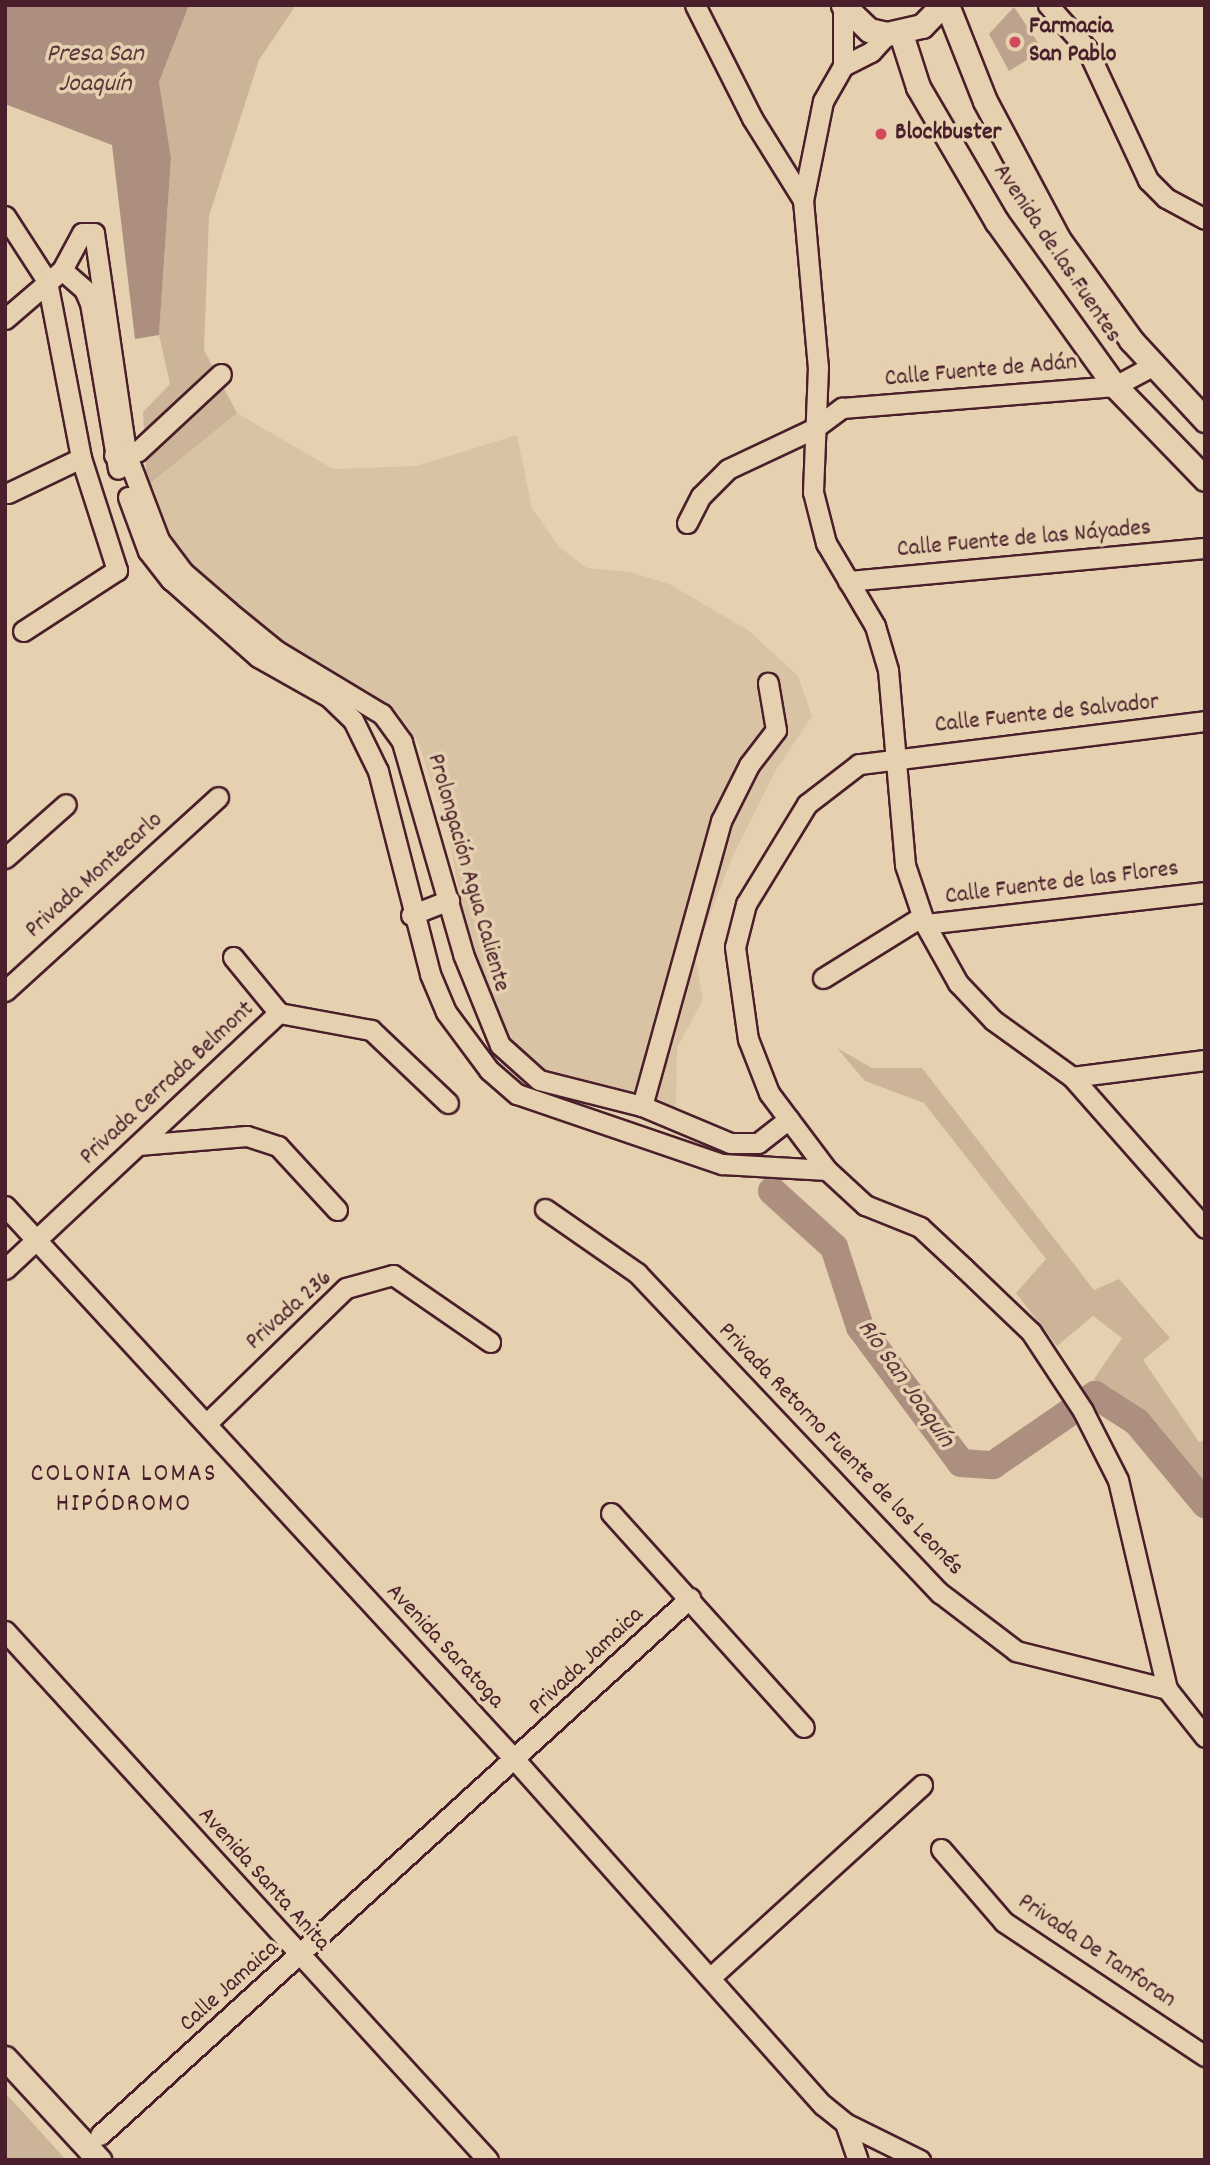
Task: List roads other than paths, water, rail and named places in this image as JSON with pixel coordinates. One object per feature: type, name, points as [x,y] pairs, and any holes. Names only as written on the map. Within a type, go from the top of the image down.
[{"type":"main road","points":[[843,5],[869,30],[894,34],[922,26],[945,5]]},
{"type":"main road","name":"Avenida de las Fuentes","points":[[945,5],[985,101],[1059,240],[1152,366],[1205,420]]},
{"type":"main road","name":"Avenida de las Fuentes","points":[[894,34],[918,87],[997,222],[1115,386],[1205,479]]},
{"type":"main road","points":[[5,2057],[99,2160]]},
{"type":"main road","points":[[5,2080],[78,2160]]},
{"type":"street","points":[[695,5],[752,118],[803,200]]},
{"type":"street","points":[[843,5],[843,66],[819,111],[803,200],[815,314],[813,492],[826,543],[875,626],[888,670],[905,865],[923,920],[958,983],[993,1020],[1072,1077],[1204,1226]]},
{"type":"street","points":[[1048,5],[1087,49],[1148,180],[1166,198],[1205,219]]},
{"type":"street","points":[[843,66],[871,52],[894,34]]},
{"type":"street","points":[[5,216],[55,275],[81,458],[117,570],[23,631]]},
{"type":"street","name":"Prolongación Agua Caliente","points":[[789,1119],[768,1138],[745,1146],[642,1106],[539,1080],[500,1045],[480,1006],[419,786],[401,742],[382,714],[277,651],[183,572],[159,540],[120,454],[94,233],[82,233],[55,275],[84,289],[90,303],[120,454],[148,551],[171,580],[258,657],[329,697],[353,720],[378,771],[411,915],[446,1012],[489,1070],[517,1094],[598,1124],[722,1164],[827,1170]]},
{"type":"street","points":[[5,318],[55,275]]},
{"type":"street","name":"Calle Fuente de Adán","points":[[687,523],[701,496],[728,469],[815,428],[842,408],[1115,386],[1152,366]]},
{"type":"street","points":[[120,454],[138,451],[221,374]]},
{"type":"street","points":[[8,493],[81,458]]},
{"type":"street","name":"Calle Fuente de las Náyades","points":[[848,581],[1205,548]]},
{"type":"street","points":[[642,1106],[721,821],[776,730],[768,683]]},
{"type":"street","name":"Calle Fuente de Salvador","points":[[1167,1689],[1118,1480],[1079,1405],[1031,1332],[920,1227],[865,1205],[827,1170],[769,1093],[748,1039],[735,947],[747,904],[815,797],[859,764],[895,757],[1205,722]]},
{"type":"street","name":"Privada Montecarlo","points":[[5,991],[218,797]]},
{"type":"street","points":[[5,858],[65,804]]},
{"type":"street","name":"Calle Fuente de las Flores","points":[[923,920],[1205,892]]},
{"type":"street","points":[[411,915],[449,900]]},
{"type":"street","points":[[823,978],[923,920]]},
{"type":"street","points":[[233,957],[279,1013]]},
{"type":"street","name":"Privada Cerrada Belmont","points":[[5,1269],[279,1013],[371,1030],[448,1102]]},
{"type":"street","points":[[1072,1077],[1205,1060]]},
{"type":"street","points":[[598,1124],[608,1097]]},
{"type":"street","points":[[138,1145],[247,1136],[278,1146],[337,1210]]},
{"type":"street","name":"Avenida Saratoga","points":[[5,1206],[845,2123]]},
{"type":"street","name":"Privada Retorno Fuente de los Leonés","points":[[545,1209],[636,1273],[940,1593],[1016,1651],[1124,1683],[1167,1689]]},
{"type":"street","name":"Privada 236","points":[[206,1424],[346,1288],[393,1275],[490,1342]]},
{"type":"street","points":[[611,1513],[691,1598],[804,1727]]},
{"type":"street","name":"Privada Jamaica","points":[[516,1761],[691,1598]]},
{"type":"street","name":"Avenida Santa Anita","points":[[5,1631],[300,1958],[488,2160]]},
{"type":"street","points":[[1167,1689],[1205,1737]]},
{"type":"street","name":"Calle Jamaica","points":[[100,2135],[516,1761]]},
{"type":"street","points":[[712,1976],[922,1785]]},
{"type":"street","name":"Privada De Tanforan","points":[[941,1849],[1004,1922],[1205,2056]]},
{"type":"street","points":[[845,2123],[858,2160]]},
{"type":"street","points":[[845,2123],[920,2160]]},
{"type":"water","name":"Presa San Joaquín","points":[[5,5],[189,5],[159,82],[171,158],[159,335],[135,339],[112,145],[5,104]]},
{"type":"waterway","name":"Río San Joaquín","points":[[772,1191],[834,1247],[860,1327],[961,1463],[993,1465],[1095,1395],[1137,1422],[1205,1504]]},
{"type":"place","name":"Farmacia San Pablo","points":[[1015,42]]},
{"type":"place","name":"Blockbuster","points":[[881,134]]},
{"type":"district","name":"COLONIA LOMAS HIPÓDROMO","points":[[124,1490]]}]
